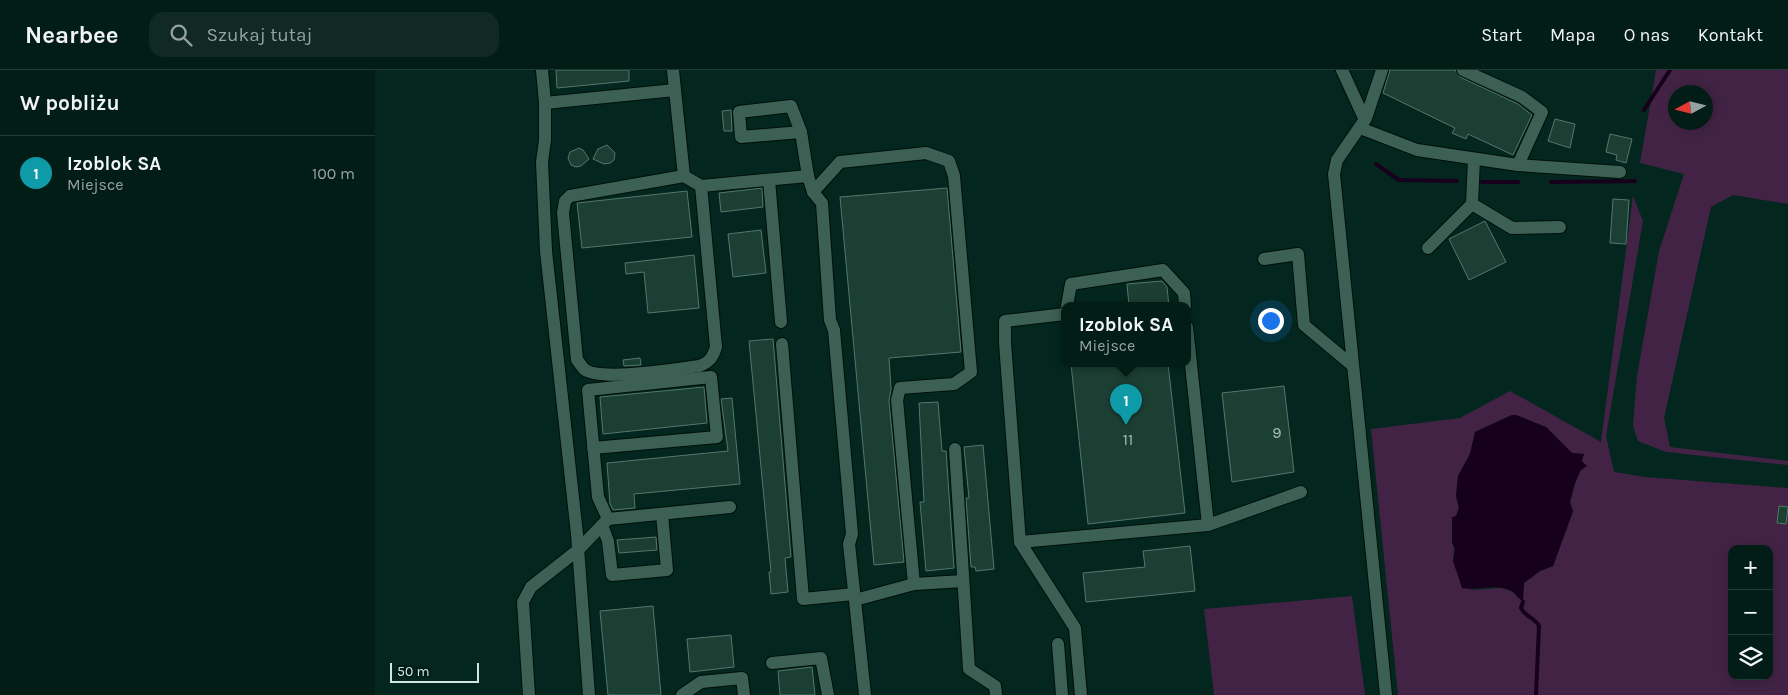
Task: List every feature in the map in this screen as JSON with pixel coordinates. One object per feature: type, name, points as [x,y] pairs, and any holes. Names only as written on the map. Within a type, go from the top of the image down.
[{"type":"lane","points":[[542,70],[545,103],[545,140],[542,162],[546,251],[578,550],[589,695]]},
{"type":"lane","points":[[673,70],[684,176]]},
{"type":"lane","points":[[1342,70],[1362,124],[1417,150],[1518,164],[1620,172]]},
{"type":"lane","points":[[1382,70],[1362,124],[1337,160],[1333,174],[1387,695]]},
{"type":"lane","points":[[1463,70],[1522,97],[1543,112],[1518,164]]},
{"type":"lane","points":[[545,103],[675,90]]},
{"type":"lane","points":[[801,132],[741,137],[739,112],[791,106],[801,132],[807,176],[813,192],[821,203],[830,320],[834,330],[852,534],[849,544],[865,695]]},
{"type":"lane","points":[[813,192],[840,162],[926,153],[949,160],[954,176],[971,372],[954,384],[900,388],[897,400],[914,584]]},
{"type":"lane","points":[[1428,248],[1471,204],[1474,159]]},
{"type":"lane","points":[[701,186],[716,347],[713,357],[707,363],[699,366],[623,375],[600,374],[585,370],[577,360],[575,346],[563,213],[565,201],[575,194],[684,176],[701,186],[807,176]]},
{"type":"lane","points":[[769,180],[781,322]]},
{"type":"lane","points":[[1471,204],[1512,228],[1560,228]]},
{"type":"lane","points":[[1265,260],[1298,254],[1304,326],[1353,366]]},
{"type":"lane","points":[[1068,302],[1071,284],[1163,270],[1184,293],[1185,302]]},
{"type":"lane","points":[[1061,314],[1005,321],[1020,542],[1075,628],[1081,695]]},
{"type":"lane","points":[[781,344],[803,599],[855,597],[914,584],[963,581]]},
{"type":"lane","points":[[1191,365],[1208,525]]},
{"type":"lane","points":[[593,448],[717,437],[711,377],[588,390],[593,448],[598,497],[605,522],[612,575],[667,570],[662,514]]},
{"type":"lane","points":[[955,450],[969,669],[995,686],[996,695]]},
{"type":"lane","points":[[1020,542],[1208,525],[1301,492]]},
{"type":"lane","points":[[529,695],[523,602],[531,587],[578,550],[605,522],[730,507]]},
{"type":"lane","points":[[1058,644],[1062,695]]},
{"type":"lane","points":[[772,663],[821,658],[828,695]]},
{"type":"lane","points":[[682,695],[701,682],[742,678],[744,695]]},
{"type":"shaded area","points":[[1656,70],[1788,70],[1788,204],[1733,195],[1711,207],[1664,418],[1670,447],[1788,461],[1788,465],[1666,452],[1638,441],[1633,426],[1637,376],[1659,251],[1684,174],[1640,163]]},
{"type":"shaded area","points":[[1633,196],[1643,221],[1606,436],[1614,472],[1645,477],[1788,488],[1788,695],[1398,695],[1371,429],[1460,418],[1510,391],[1601,442]],"holes":[[[1512,415],[1546,427],[1572,454],[1579,455],[1582,461],[1570,502],[1573,511],[1553,566],[1540,571],[1524,583],[1523,591],[1518,598],[1512,591],[1501,588],[1471,590],[1453,561],[1456,516],[1459,508],[1456,496],[1458,476],[1470,454],[1475,432]]]},
{"type":"shaded area","points":[[1512,415],[1546,427],[1572,453],[1584,454],[1582,461],[1587,466],[1581,470],[1574,485],[1570,502],[1573,511],[1553,566],[1540,571],[1524,583],[1523,602],[1514,593],[1506,589],[1493,587],[1462,588],[1453,561],[1455,549],[1452,543],[1452,517],[1456,516],[1459,508],[1456,496],[1458,476],[1470,454],[1475,432]]},
{"type":"shaded area","points":[[1352,596],[1365,695],[1214,695],[1204,609]]},
{"type":"building","points":[[556,70],[629,70],[629,81],[557,88]]},
{"type":"building","points":[[1390,70],[1455,70],[1460,77],[1518,104],[1532,115],[1513,155],[1468,134],[1466,139],[1452,133],[1455,128],[1383,93]]},
{"type":"building","points":[[731,110],[732,131],[724,131],[722,111]]},
{"type":"building","points":[[1555,119],[1575,124],[1570,148],[1548,141]]},
{"type":"building","points":[[1610,134],[1632,139],[1626,163],[1616,160],[1617,155],[1606,152]]},
{"type":"building","points":[[607,145],[615,153],[614,160],[604,164],[593,159],[598,149]]},
{"type":"building","points":[[579,148],[583,150],[589,159],[581,166],[576,167],[571,165],[568,158],[570,152]]},
{"type":"building","points":[[762,188],[763,207],[721,212],[719,193]]},
{"type":"building","points":[[947,188],[961,352],[889,358],[891,389],[889,401],[904,562],[874,565],[840,197]]},
{"type":"building","points":[[687,191],[692,237],[582,248],[577,203]]},
{"type":"building","points":[[1613,199],[1629,200],[1626,244],[1610,243]]},
{"type":"building","points":[[1485,221],[1506,262],[1469,280],[1449,239]]},
{"type":"building","points":[[761,230],[766,273],[733,277],[728,234]]},
{"type":"building","points":[[694,255],[699,308],[648,313],[644,272],[626,274],[625,263]]},
{"type":"building","points":[[1162,281],[1167,287],[1169,302],[1129,302],[1127,284]]},
{"type":"building","points":[[773,339],[791,557],[785,558],[788,592],[771,594],[769,572],[771,572],[749,341]]},
{"type":"building","points":[[640,358],[641,365],[624,366],[623,360]]},
{"type":"building","points":[[1071,367],[1168,367],[1185,513],[1088,524]]},
{"type":"building","points":[[1284,386],[1294,472],[1232,482],[1222,393]]},
{"type":"building","points":[[704,387],[707,423],[603,434],[600,397]]},
{"type":"building","points":[[732,398],[740,484],[634,494],[635,508],[613,510],[610,504],[607,463],[728,451],[721,399]]},
{"type":"building","points":[[938,402],[942,451],[946,451],[954,568],[926,571],[920,502],[924,502],[919,403]]},
{"type":"building","points":[[983,445],[994,569],[976,571],[975,567],[971,567],[966,498],[969,498],[964,447]]},
{"type":"building","points":[[1779,506],[1788,507],[1786,524],[1777,523]]},
{"type":"building","points":[[656,537],[657,550],[619,553],[617,540]]},
{"type":"building","points":[[1190,546],[1195,591],[1086,602],[1083,573],[1145,567],[1143,551]]},
{"type":"building","points":[[653,606],[661,695],[608,695],[600,611]]},
{"type":"building","points":[[731,635],[734,667],[690,672],[687,639]]},
{"type":"building","points":[[812,667],[815,695],[780,695],[778,671]]},
{"type":"waterway","points":[[1644,110],[1670,70]]},
{"type":"waterway","points":[[1376,164],[1399,180],[1457,181]]},
{"type":"waterway","points":[[1551,182],[1635,181]]},
{"type":"waterway","points":[[1482,182],[1518,182]]},
{"type":"waterway","points":[[1523,602],[1521,608],[1539,626],[1536,695]]},
{"type":"place","name":"Izoblok SA","points":[[1126,425]]}]
